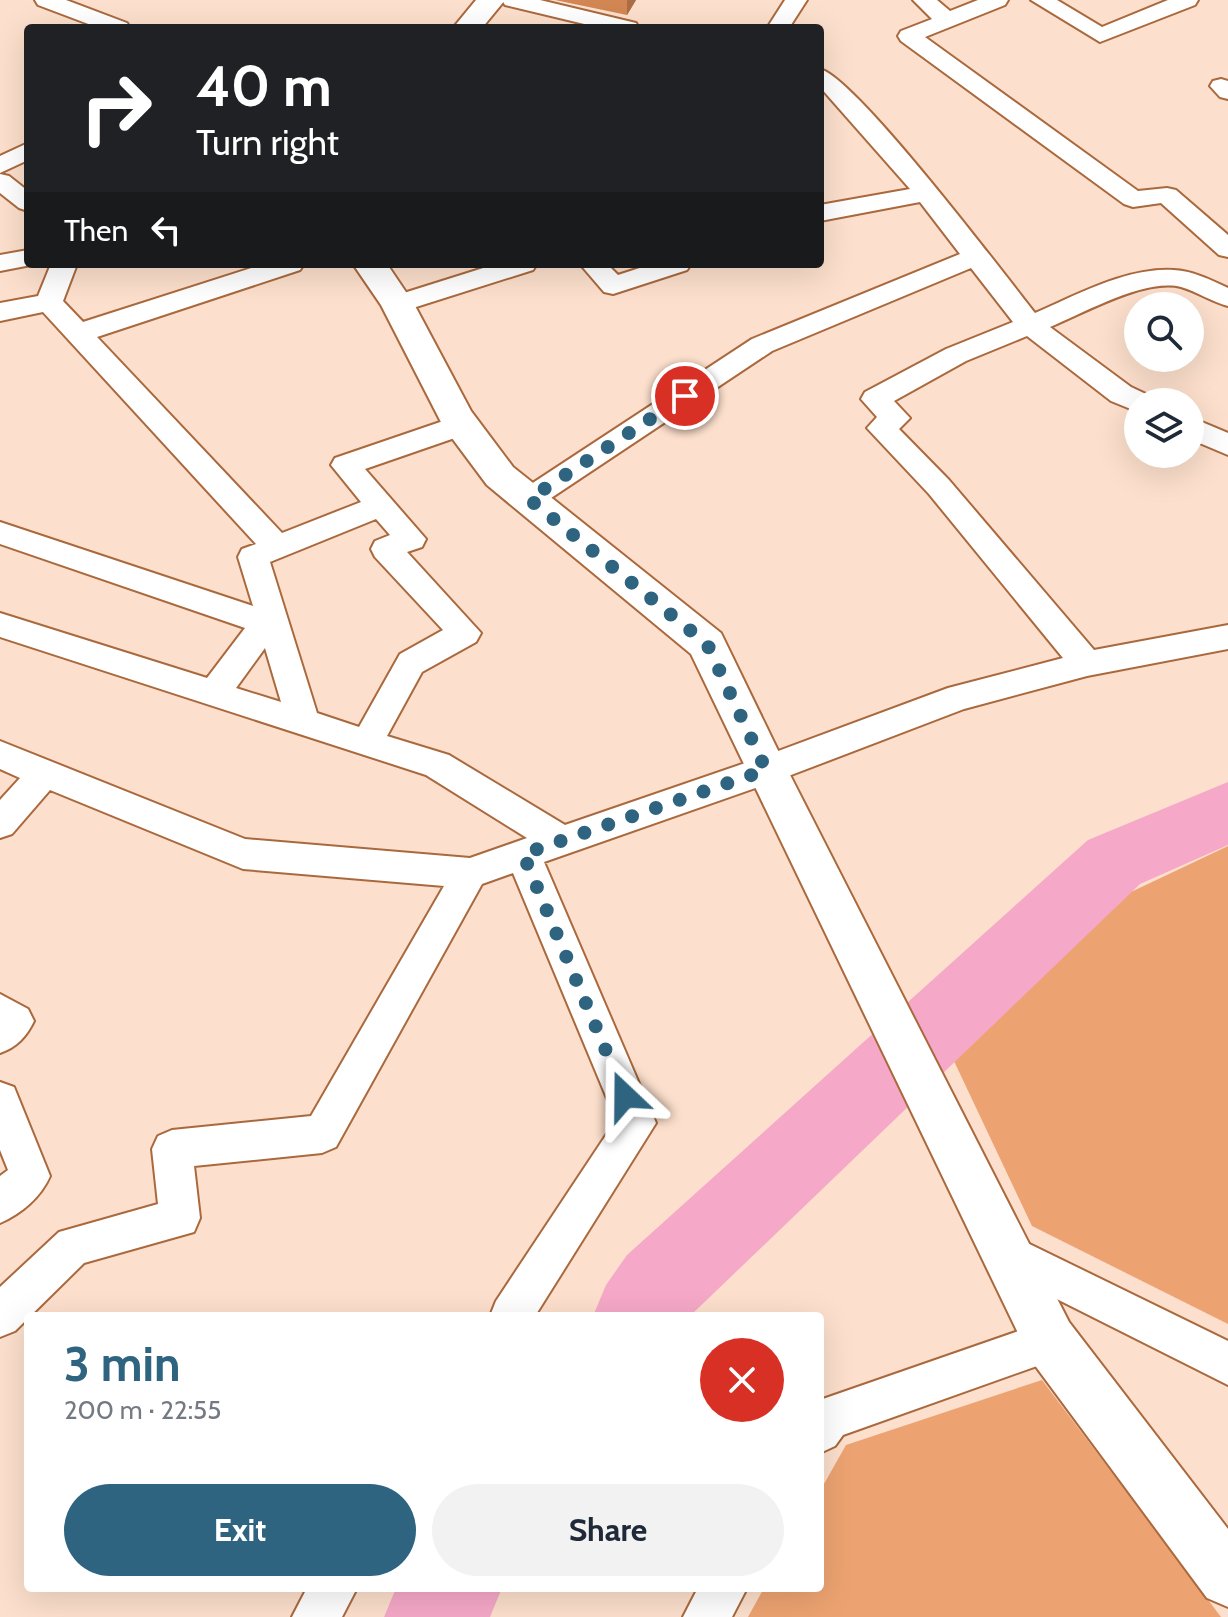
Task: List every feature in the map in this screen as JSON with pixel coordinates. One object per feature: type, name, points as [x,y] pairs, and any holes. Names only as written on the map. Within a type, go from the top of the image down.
[{"type":"street","points":[[46,0],[109,24]]},
{"type":"street","points":[[470,24],[491,0]]},
{"type":"street","points":[[513,0],[612,24]]},
{"type":"street","points":[[781,24],[796,0]]},
{"type":"street","points":[[924,0],[948,21]]},
{"type":"street","points":[[997,0],[909,36],[1133,199],[1167,195],[1228,249],[1174,278],[1127,286],[956,355],[875,399],[896,418],[881,428],[939,487],[1087,664]]},
{"type":"street","points":[[1042,0],[1100,35],[1187,0]]},
{"type":"street","points":[[1119,0],[1146,17]]},
{"type":"street","points":[[824,79],[836,89],[978,256],[1030,325],[1124,395]]},
{"type":"street","points":[[1228,84],[1221,86],[1228,92]]},
{"type":"street","points":[[0,166],[24,152]]},
{"type":"street","points":[[0,181],[24,200]]},
{"type":"street","points":[[824,212],[925,194]]},
{"type":"street","points":[[529,499],[762,345],[978,256]]},
{"type":"street","points":[[0,263],[24,259]]},
{"type":"street","points":[[49,302],[62,268]]},
{"type":"street","points":[[79,333],[279,268]]},
{"type":"street","points":[[373,268],[397,304],[462,425],[500,476],[707,644],[766,770],[1050,1341],[1228,1577]]},
{"type":"street","points":[[397,304],[511,268]]},
{"type":"street","points":[[597,268],[613,286],[666,268]]},
{"type":"street","points":[[1174,278],[1202,285],[1228,298]]},
{"type":"street","points":[[0,312],[49,302]]},
{"type":"street","points":[[49,302],[277,547]]},
{"type":"street","points":[[367,742],[411,663],[465,633],[386,549],[411,539],[345,465],[462,425]]},
{"type":"street","points":[[1204,434],[1228,445]]},
{"type":"street","points":[[304,723],[253,557],[381,505]]},
{"type":"street","points":[[0,533],[266,623],[214,693]]},
{"type":"street","points":[[0,625],[437,765],[561,841]]},
{"type":"street","points":[[0,755],[243,854],[470,873],[766,770],[959,697],[1087,664],[1228,637]]},
{"type":"street","points":[[0,824],[44,773]]},
{"type":"street","points":[[514,1312],[637,1123],[523,854]]},
{"type":"street","points":[[0,1316],[73,1246],[180,1218],[172,1149],[322,1134],[470,873]]},
{"type":"street","points":[[0,1011],[15,1021],[0,1036]]},
{"type":"street","points":[[0,1100],[30,1176],[0,1203]]},
{"type":"street","points":[[1007,1253],[1228,1364]]},
{"type":"street","points":[[824,1424],[828,1418],[1050,1341]]},
{"type":"street","points":[[315,1617],[331,1592]]},
{"type":"street","points":[[706,1617],[722,1592]]},
{"type":"shaded area","points":[[1228,846],[1228,1324],[1032,1226],[953,1059],[1131,892]]},
{"type":"shaded area","points":[[1042,1380],[1221,1617],[748,1617],[762,1592],[824,1592],[824,1484],[846,1445]]},
{"type":"waterway","points":[[640,1312],[658,1286],[1114,862],[1228,812]]},
{"type":"waterway","points":[[433,1617],[450,1592]]},
{"type":"route","points":[[625,1096],[523,854],[766,770],[707,644],[529,499],[685,396]]}]
